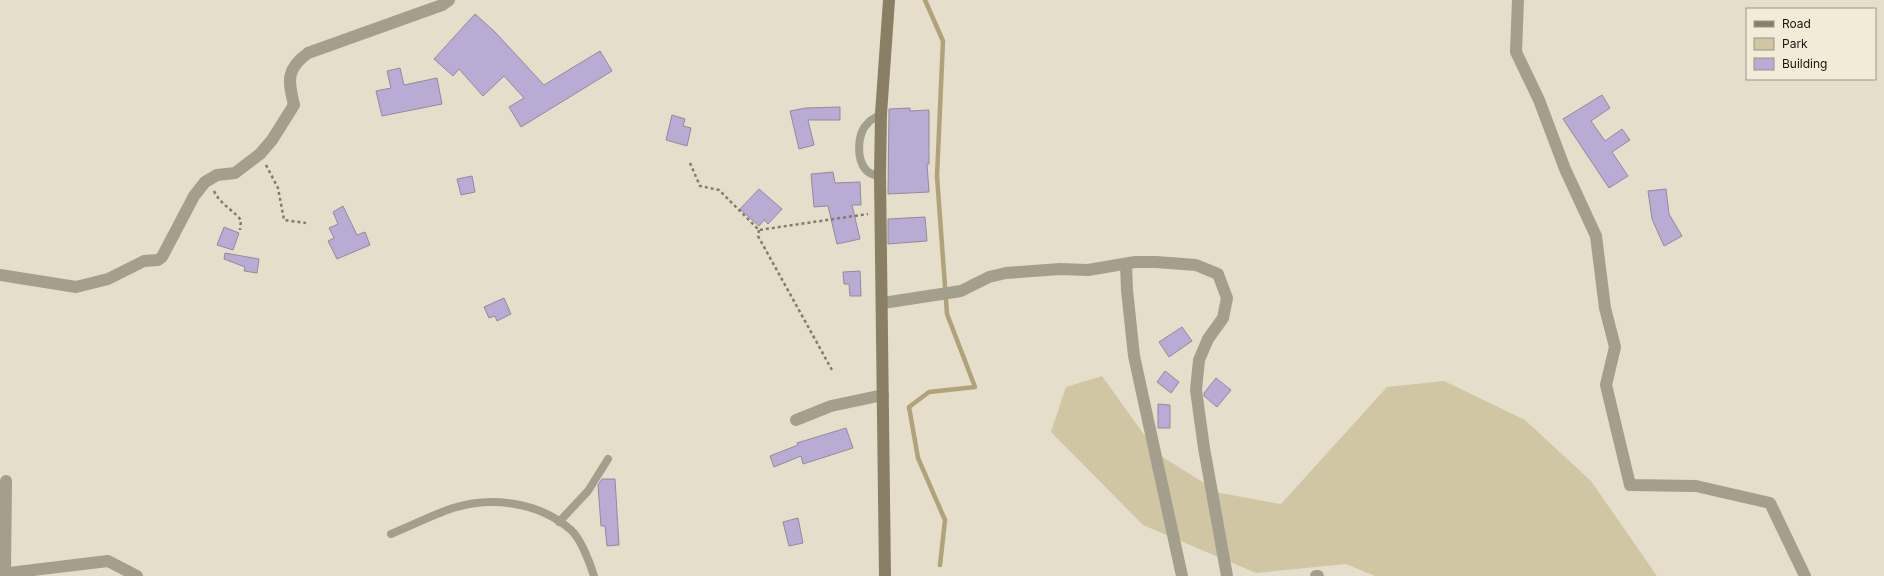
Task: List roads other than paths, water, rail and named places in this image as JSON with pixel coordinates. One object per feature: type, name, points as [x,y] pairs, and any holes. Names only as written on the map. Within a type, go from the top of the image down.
[{"type":"street","points":[[0,275],[76,287],[108,279],[144,261],[158,260],[162,257],[194,196],[204,182],[217,175],[235,173],[260,154],[272,140],[294,105],[289,74],[298,60],[308,53],[429,5],[442,5],[449,0]]},
{"type":"street","points":[[885,576],[883,303],[880,177],[881,114],[888,0]]},
{"type":"street","points":[[1518,0],[1516,52],[1539,100],[1565,168],[1596,236],[1605,308],[1615,347],[1606,385],[1630,485],[1696,486],[1770,503],[1805,576]]},
{"type":"street","points":[[883,303],[962,291],[989,277],[1006,273],[1060,269],[1088,270],[1126,264],[1156,262],[1196,265],[1218,274],[1227,298],[1222,318],[1208,339],[1199,360],[1196,390],[1204,448],[1227,576]]},
{"type":"street","points":[[1126,264],[1127,290],[1134,356],[1182,576]]},
{"type":"street","points":[[796,420],[831,406],[883,395]]},
{"type":"street","points":[[6,481],[3,574],[108,561],[137,576]]},
{"type":"lane","points":[[880,177],[867,172],[862,164],[859,151],[861,134],[867,123],[881,114]]},
{"type":"lane","points":[[559,522],[588,491],[608,459]]},
{"type":"lane","points":[[391,534],[453,508],[484,502],[514,503],[550,515],[572,531],[588,559],[594,576]]},
{"type":"waterway","points":[[925,0],[943,41],[937,176],[947,314],[975,387],[929,392],[909,407],[918,458],[945,520],[940,565]]}]
